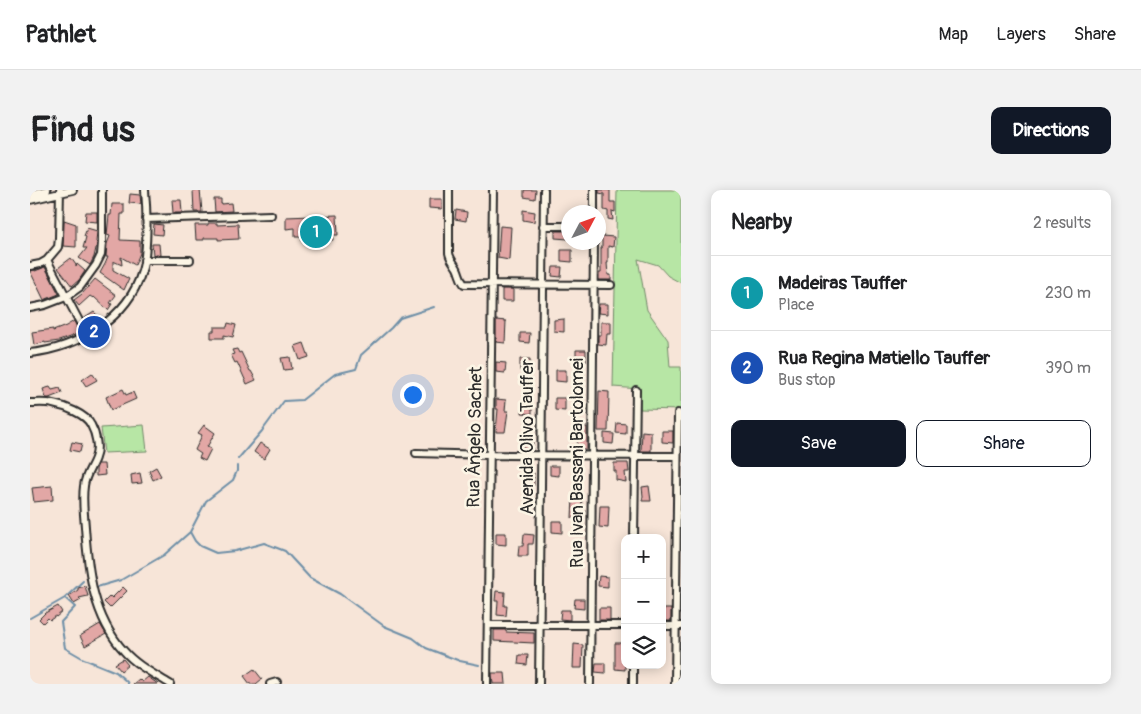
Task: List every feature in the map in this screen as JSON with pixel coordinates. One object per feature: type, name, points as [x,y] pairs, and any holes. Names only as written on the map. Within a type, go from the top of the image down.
[{"type":"street","points":[[30,194],[48,190]]},
{"type":"street","points":[[30,200],[60,191],[73,190]]},
{"type":"street","points":[[30,308],[45,305],[66,297],[80,287],[96,266],[102,243],[102,190]]},
{"type":"street","points":[[30,353],[65,346],[87,336],[100,327],[123,305],[136,286],[144,260],[145,190]]},
{"type":"street","points":[[449,190],[448,253],[457,269],[461,282],[464,284],[611,285]]},
{"type":"street","name":"Rua Ângelo Sachet","points":[[487,684],[493,190]]},
{"type":"street","name":"Avenida Olivo Tauffer","points":[[539,684],[544,190]]},
{"type":"street","points":[[594,190],[594,205]]},
{"type":"street","points":[[30,266],[40,264],[46,260],[58,246],[60,238],[60,191]]},
{"type":"street","points":[[146,219],[271,215]]},
{"type":"street","points":[[544,226],[561,226]]},
{"type":"street","name":"Rua Ivan Bassani Bartolomei","points":[[590,684],[594,250]]},
{"type":"street","points":[[46,260],[87,336]]},
{"type":"street","points":[[144,260],[190,260]]},
{"type":"street","points":[[634,534],[636,390]]},
{"type":"street","points":[[30,404],[51,403],[82,415],[91,423],[97,442],[96,457],[84,483],[83,500],[91,585],[98,610],[124,651],[135,662],[170,684]]},
{"type":"street","points":[[675,684],[678,626],[678,413]]},
{"type":"street","points":[[416,453],[677,456]]},
{"type":"street","points":[[488,625],[621,625]]},
{"type":"street","points":[[633,669],[633,684]]},
{"type":"green space","points":[[617,190],[681,190],[681,283],[668,276],[658,265],[638,259],[647,310],[668,340],[670,367],[681,367],[681,410],[640,409],[640,389],[613,387]]},
{"type":"green space","points":[[144,425],[147,451],[104,453],[101,428]]},
{"type":"building","points":[[193,190],[200,190],[202,212],[194,212]]},
{"type":"building","points":[[524,190],[536,190],[535,199],[524,197]]},
{"type":"building","points":[[599,190],[610,190],[610,202],[615,202],[615,212],[612,211],[613,220],[608,219],[608,211],[606,210],[606,205],[604,205],[604,194],[599,193]]},
{"type":"building","points":[[130,194],[140,195],[141,204],[129,203]]},
{"type":"building","points":[[214,199],[221,199],[221,204],[231,203],[232,211],[215,212]]},
{"type":"building","points":[[429,199],[442,199],[442,209],[429,208]]},
{"type":"building","points":[[172,200],[181,200],[182,213],[173,213]]},
{"type":"building","points":[[112,204],[124,204],[124,214],[121,214],[120,240],[140,241],[140,253],[135,265],[121,257],[122,265],[113,261],[113,270],[129,279],[124,290],[100,273],[108,257],[106,257],[107,244],[110,236],[107,235]]},
{"type":"building","points":[[456,210],[467,212],[466,221],[455,219]]},
{"type":"building","points":[[523,210],[535,212],[534,222],[523,220]]},
{"type":"building","points":[[86,212],[97,212],[97,222],[85,221]]},
{"type":"building","points":[[337,215],[338,235],[332,235],[333,240],[327,240],[327,236],[308,237],[309,242],[302,242],[302,237],[295,237],[295,228],[286,229],[286,217]]},
{"type":"building","points":[[64,220],[76,224],[76,247],[63,246]]},
{"type":"building","points":[[208,223],[217,223],[217,225],[238,224],[239,239],[218,240],[218,238],[204,238],[204,240],[196,240],[195,225],[208,225]]},
{"type":"building","points":[[154,224],[163,225],[162,235],[153,234]]},
{"type":"building","points":[[500,226],[511,227],[509,260],[498,258]]},
{"type":"building","points":[[87,228],[97,231],[97,244],[90,265],[79,258],[87,248],[83,248]]},
{"type":"building","points":[[555,231],[561,231],[561,238],[555,238]]},
{"type":"building","points":[[606,236],[614,237],[613,247],[608,246],[608,275],[611,275],[611,280],[599,280],[599,273],[601,273],[601,250],[606,250]]},
{"type":"building","points":[[152,244],[159,244],[160,255],[153,255]]},
{"type":"building","points":[[561,250],[572,250],[572,262],[561,261]]},
{"type":"building","points":[[71,258],[76,267],[77,264],[85,271],[72,286],[58,268]]},
{"type":"building","points":[[45,267],[59,294],[44,300],[30,271]]},
{"type":"building","points":[[553,267],[562,267],[561,277],[552,276]]},
{"type":"building","points":[[95,279],[116,295],[110,303],[112,304],[108,310],[94,297],[90,296],[79,306],[74,300]]},
{"type":"building","points":[[502,289],[513,289],[513,301],[502,301]]},
{"type":"building","points":[[599,304],[608,304],[608,314],[598,313]]},
{"type":"building","points":[[94,312],[99,317],[91,324],[85,318]]},
{"type":"building","points":[[564,319],[564,332],[554,331],[554,320]]},
{"type":"building","points":[[496,320],[506,321],[505,343],[496,342]]},
{"type":"building","points":[[74,321],[80,333],[59,341],[34,345],[32,332],[53,329],[53,331]]},
{"type":"building","points":[[601,322],[611,322],[611,334],[607,334],[606,345],[598,344],[598,335],[601,335]]},
{"type":"building","points":[[228,323],[236,325],[233,337],[224,335],[224,338],[211,338],[211,331],[214,331],[214,327],[227,327]]},
{"type":"building","points":[[520,333],[530,333],[529,343],[520,342]]},
{"type":"building","points":[[304,343],[309,357],[300,360],[295,346]]},
{"type":"building","points":[[237,349],[239,353],[241,352],[256,380],[247,384],[237,362],[235,363],[231,355],[234,354],[232,350]]},
{"type":"building","points":[[576,350],[586,350],[586,362],[576,362]]},
{"type":"building","points":[[290,357],[292,369],[284,370],[281,358]]},
{"type":"building","points":[[520,359],[530,359],[530,372],[520,371]]},
{"type":"building","points":[[496,362],[506,363],[505,373],[496,372]]},
{"type":"building","points":[[556,370],[566,370],[566,382],[556,381]]},
{"type":"building","points":[[92,373],[97,380],[86,386],[82,380]]},
{"type":"building","points":[[575,373],[584,374],[584,407],[574,407]]},
{"type":"building","points":[[50,387],[52,390],[60,388],[62,393],[46,398],[43,389]]},
{"type":"building","points":[[123,389],[126,395],[133,392],[136,399],[111,410],[106,397]]},
{"type":"building","points":[[599,391],[609,392],[608,431],[598,431]]},
{"type":"building","points":[[555,398],[565,398],[565,411],[555,410]]},
{"type":"building","points":[[496,399],[506,400],[505,411],[508,411],[505,432],[496,432],[498,409],[496,409]]},
{"type":"building","points":[[523,404],[532,404],[532,414],[522,413]]},
{"type":"building","points":[[617,423],[626,424],[626,434],[616,433]]},
{"type":"building","points":[[204,425],[215,433],[207,447],[211,449],[205,461],[199,458],[201,454],[195,450],[202,435],[198,433]]},
{"type":"building","points":[[578,427],[587,427],[587,450],[577,450]]},
{"type":"building","points":[[642,431],[651,432],[651,451],[641,451]]},
{"type":"building","points":[[662,431],[673,431],[673,443],[662,442]]},
{"type":"building","points":[[604,433],[614,434],[613,444],[604,443]]},
{"type":"building","points":[[523,437],[533,437],[533,449],[523,449]]},
{"type":"building","points":[[72,442],[82,444],[80,452],[70,450]]},
{"type":"building","points":[[260,443],[270,449],[264,459],[254,452]]},
{"type":"building","points":[[614,463],[628,463],[629,472],[625,472],[626,482],[616,480]]},
{"type":"building","points":[[98,464],[104,464],[105,475],[96,476]]},
{"type":"building","points":[[550,466],[559,466],[559,476],[550,475]]},
{"type":"building","points":[[156,467],[161,476],[153,480],[149,471]]},
{"type":"building","points":[[140,473],[142,483],[132,484],[131,475]]},
{"type":"building","points":[[524,473],[534,473],[534,486],[524,485]]},
{"type":"building","points":[[52,486],[53,500],[34,502],[32,488]]},
{"type":"building","points":[[649,486],[651,501],[642,501],[642,487]]},
{"type":"building","points":[[573,496],[582,496],[581,519],[572,518]]},
{"type":"building","points":[[600,506],[609,506],[608,528],[599,527]]},
{"type":"building","points":[[552,521],[562,521],[562,533],[552,532]]},
{"type":"building","points":[[496,533],[506,533],[506,545],[496,544]]},
{"type":"building","points":[[524,534],[534,535],[533,544],[528,544],[528,556],[518,556],[519,546],[523,546]]},
{"type":"building","points":[[599,576],[608,577],[608,587],[598,586]]},
{"type":"building","points":[[85,586],[88,596],[79,598],[81,600],[74,604],[69,596],[78,588]]},
{"type":"building","points":[[123,587],[127,591],[110,608],[104,602],[110,596],[112,598]]},
{"type":"building","points":[[496,591],[505,592],[504,606],[507,606],[506,616],[497,615],[498,601],[495,601]]},
{"type":"building","points":[[575,599],[584,599],[584,609],[574,608]]},
{"type":"building","points":[[58,606],[62,612],[56,617],[50,620],[48,618],[43,623],[39,619],[45,613]]},
{"type":"building","points":[[599,608],[610,608],[610,620],[599,620]]},
{"type":"building","points":[[666,609],[671,609],[671,621],[666,621]]},
{"type":"building","points":[[561,610],[570,610],[570,620],[560,619]]},
{"type":"building","points":[[100,624],[106,634],[85,646],[80,636]]},
{"type":"building","points":[[494,630],[534,633],[534,643],[494,641]]},
{"type":"building","points":[[615,643],[621,643],[621,669],[625,670],[615,669]]},
{"type":"building","points":[[574,644],[583,645],[582,668],[573,668]]},
{"type":"building","points":[[519,655],[528,655],[527,665],[518,664]]},
{"type":"building","points":[[123,659],[128,665],[121,671],[115,664]]},
{"type":"building","points":[[596,663],[605,663],[605,673],[595,672]]},
{"type":"building","points":[[254,669],[262,679],[256,684],[250,684],[244,676]]},
{"type":"building","points":[[492,673],[505,673],[506,684],[493,684]]},
{"type":"building","points":[[148,677],[158,684],[133,684],[139,679],[142,682]]},
{"type":"waterway","points":[[238,459],[284,401],[302,400],[335,374],[356,369],[361,355],[400,318],[434,307]]},
{"type":"waterway","points":[[97,587],[121,580],[164,555],[190,532],[206,501],[233,480],[237,466]]},
{"type":"waterway","points":[[190,532],[200,546],[216,553],[235,551],[264,543],[285,551],[310,578],[340,594],[384,626],[413,638],[426,648],[460,661],[479,665]]},
{"type":"waterway","points":[[30,618],[65,598],[83,581]]},
{"type":"waterway","points":[[65,598],[75,607],[61,622],[65,648],[84,659],[116,672],[128,684]]},
{"type":"place","name":"Madeiras Tauffer","points":[[316,232]]},
{"type":"place","name":"Rua Regina Matiello Tauffer","points":[[94,332]]}]
